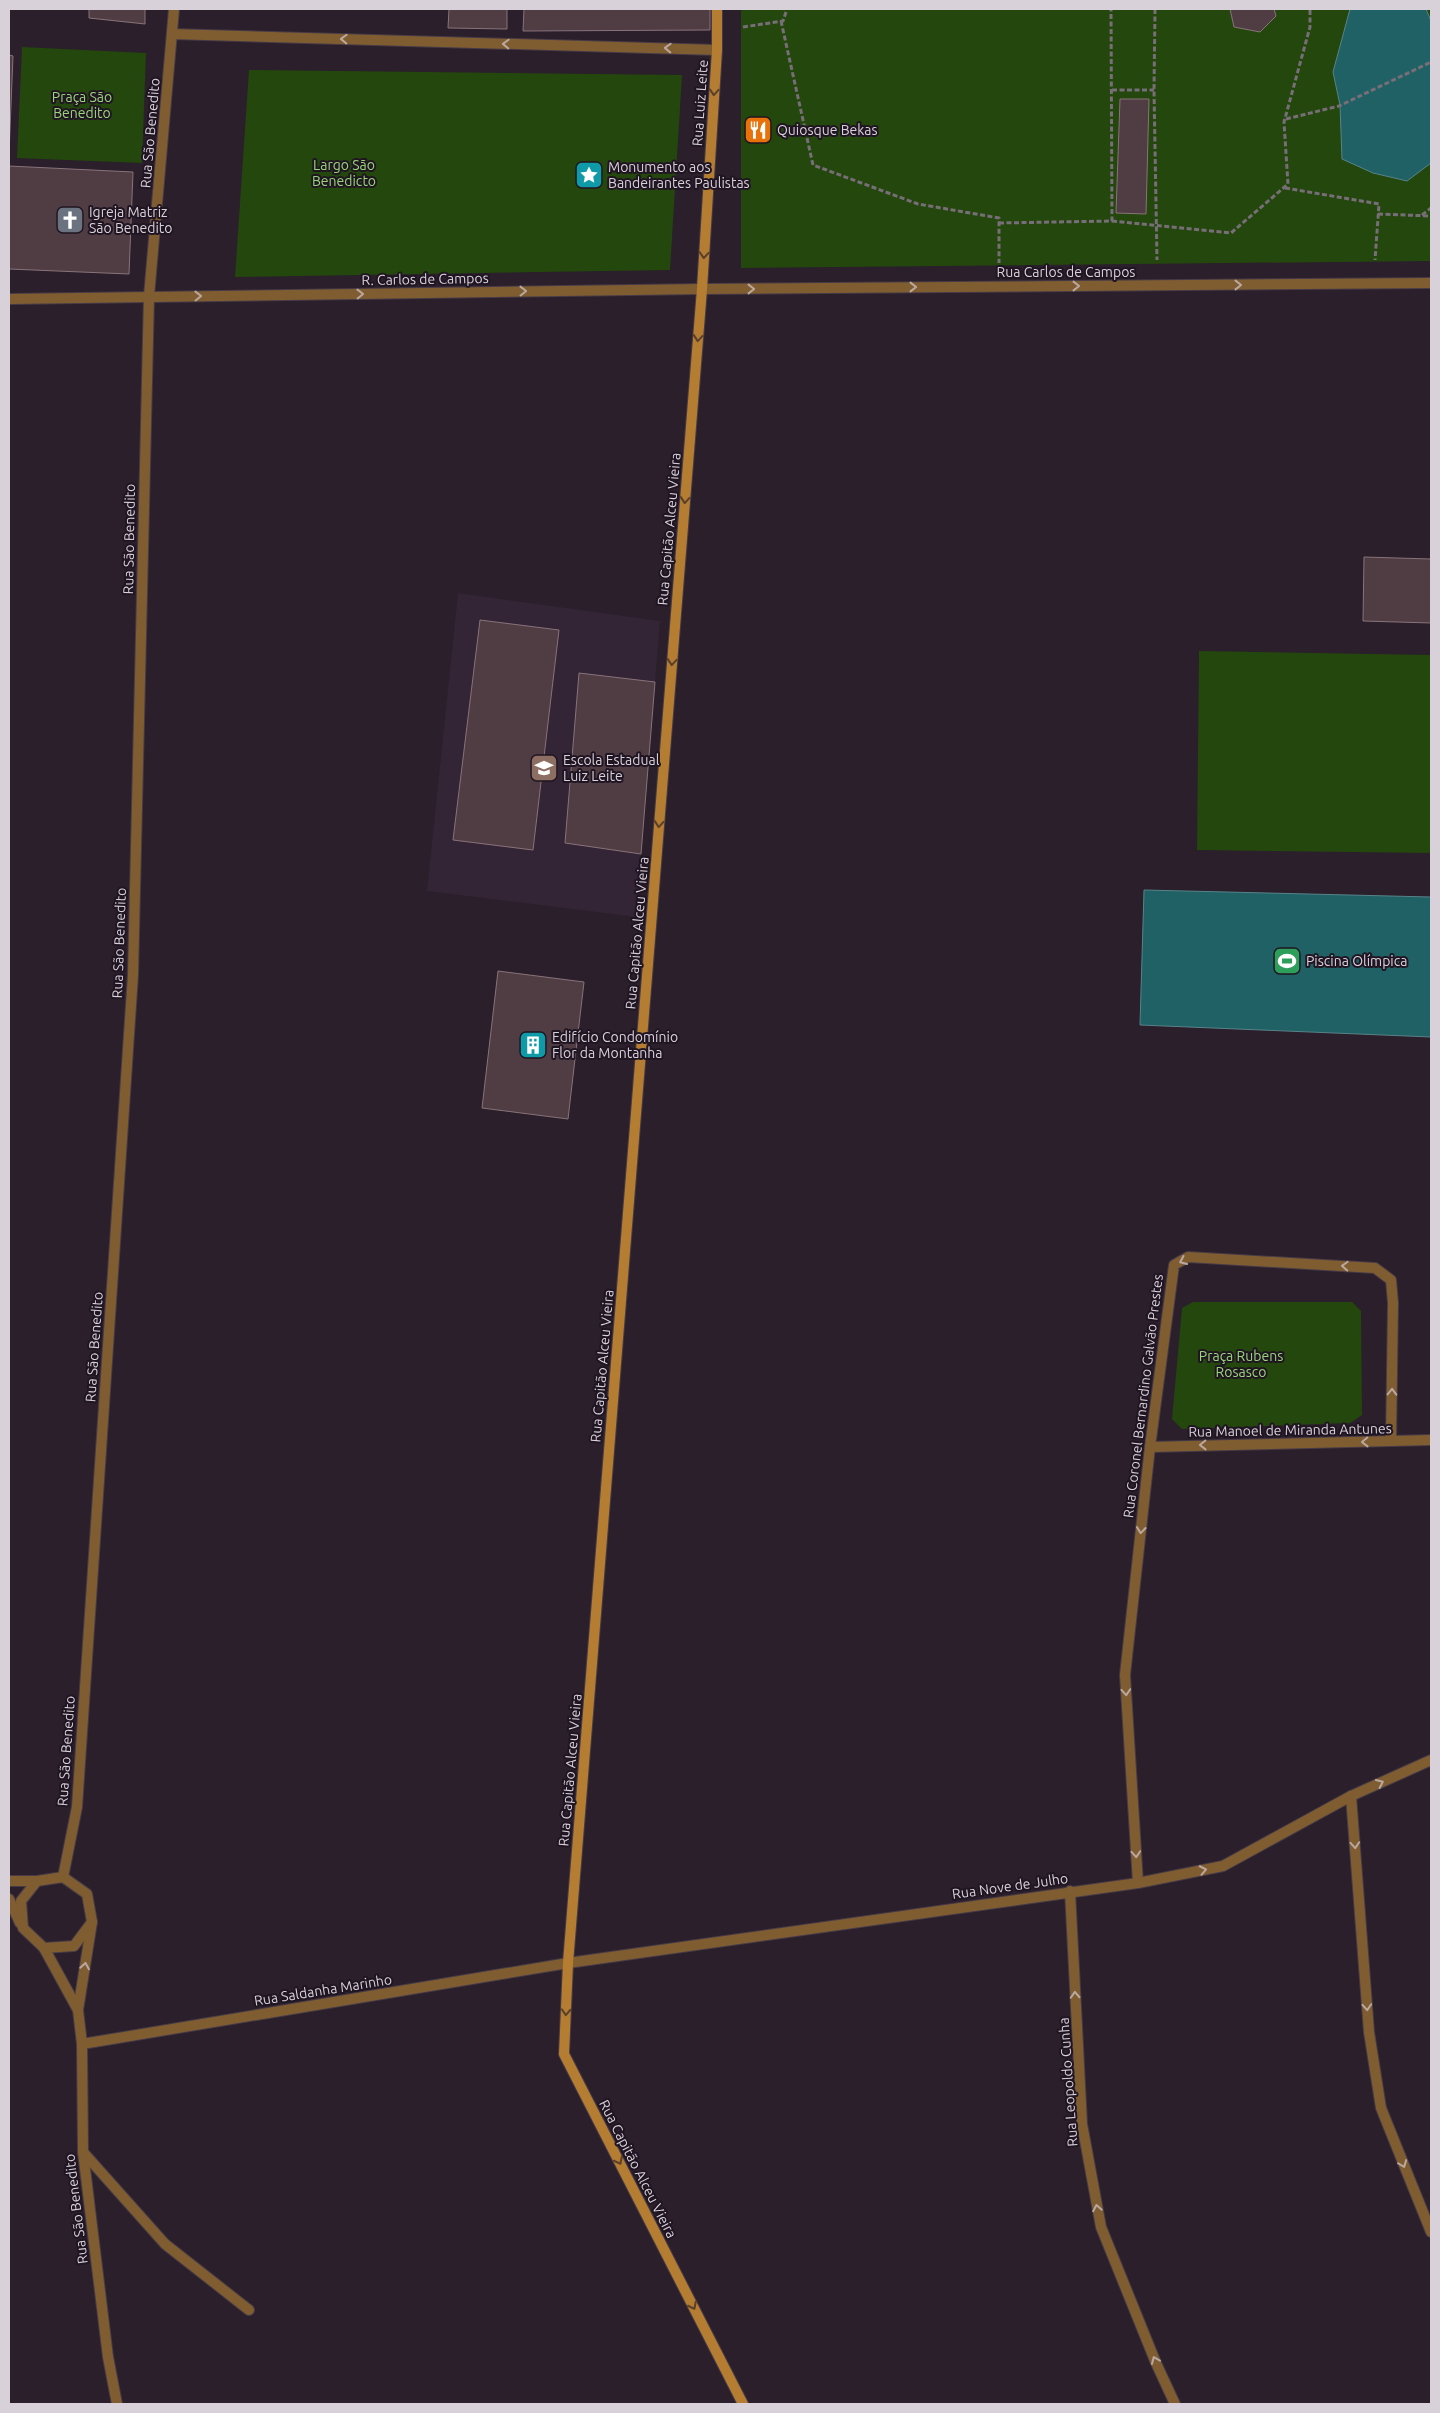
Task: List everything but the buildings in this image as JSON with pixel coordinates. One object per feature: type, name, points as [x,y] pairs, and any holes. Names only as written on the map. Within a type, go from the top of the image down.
[{"type":"street","name":"Rua São Benedito","points":[[117,2404],[108,2358],[83,2152],[82,2044],[78,2010],[92,1922],[88,1894],[63,1877],[77,1807],[133,975],[149,296],[174,9]]},
{"type":"street","name":"Rua Luiz Leite","points":[[702,289],[718,9]]},
{"type":"street","points":[[172,34],[717,50]]},
{"type":"street","name":"Rua Carlos de Campos","points":[[702,289],[1431,283]]},
{"type":"street","name":"R. Carlos de Campos","points":[[149,296],[702,289]]},
{"type":"street","name":"Rua Capitão Alceu Vieira","points":[[702,289],[568,1963],[564,2054],[743,2404]]},
{"type":"street","points":[[9,299],[149,296]]},
{"type":"street","name":"Rua Coronel Bernardino Galvão Prestes","points":[[1138,1884],[1125,1675],[1150,1447],[1170,1282],[1174,1265],[1188,1257],[1375,1268],[1391,1280],[1393,1303],[1391,1441]]},
{"type":"street","name":"Rua Manoel de Miranda Antunes","points":[[1150,1447],[1431,1440]]},
{"type":"street","name":"Rua Nove de Julho","points":[[568,1963],[1138,1884],[1223,1866],[1351,1796],[1431,1760]]},
{"type":"street","points":[[1351,1796],[1369,2032],[1381,2108],[1431,2232]]},
{"type":"street","points":[[9,1881],[37,1881],[63,1877]]},
{"type":"street","points":[[23,1928],[22,1901],[37,1881]]},
{"type":"street","name":"Rua Leopoldo Cunha","points":[[1070,1892],[1082,2124],[1100,2227],[1175,2404]]},
{"type":"street","points":[[9,1899],[23,1928]]},
{"type":"street","points":[[44,1948],[74,1946],[92,1922]]},
{"type":"street","name":"Rua São Benedito","points":[[23,1928],[44,1948],[78,2010]]},
{"type":"street","name":"Rua Saldanha Marinho","points":[[82,2044],[568,1963]]},
{"type":"street","points":[[83,2152],[165,2244],[250,2310]]},
{"type":"path","points":[[717,31],[783,21],[788,9]]},
{"type":"path","points":[[1111,9],[1112,221]]},
{"type":"path","points":[[1155,9],[1154,90],[1158,263]]},
{"type":"path","points":[[999,223],[1112,221],[1231,233],[1288,184],[1285,119],[1310,27],[1310,9]]},
{"type":"path","points":[[781,21],[813,165],[918,204],[999,218],[1000,265]]},
{"type":"path","points":[[1285,119],[1338,106],[1431,62]]},
{"type":"path","points":[[1112,90],[1154,90]]},
{"type":"path","points":[[1284,188],[1379,204],[1375,262]]},
{"type":"path","points":[[1422,216],[1431,208]]},
{"type":"path","points":[[1378,214],[1431,216]]},
{"type":"shaded area","name":"Escola Estadual Luiz Leite","points":[[458,593],[660,621],[636,917],[427,891]]},
{"type":"green space","points":[[741,9],[1431,9],[1431,261],[741,268]]},
{"type":"green space","name":"Praça São Benedito","points":[[22,47],[146,53],[142,163],[17,158]]},
{"type":"green space","name":"Largo São Benedicto","points":[[249,70],[682,75],[670,270],[235,277]]},
{"type":"green space","points":[[1199,651],[1431,655],[1431,853],[1197,850]]},
{"type":"green space","name":"Praça Rubens Rosasco","points":[[1193,1302],[1352,1302],[1361,1311],[1362,1415],[1350,1423],[1182,1429],[1172,1419],[1182,1308]]},
{"type":"water","points":[[1350,9],[1426,9],[1431,21],[1431,163],[1407,181],[1373,173],[1342,159],[1340,105],[1333,72]]},
{"type":"water","name":"Piscina Olímpica","points":[[1144,890],[1431,897],[1431,1037],[1140,1025]]},
{"type":"place","name":"Quiosque Bekas","points":[[758,130]]},
{"type":"place","name":"Monumento aos Bandeirantes Paulistas","points":[[589,175]]},
{"type":"place","name":"Igreja Matriz São Benedito","points":[[70,220]]},
{"type":"place","name":"Escola Estadual Luiz Leite","points":[[544,768]]},
{"type":"place","name":"Piscina Olímpica","points":[[1287,961]]},
{"type":"place","name":"Edifício Condomínio Flor da Montanha","points":[[533,1045]]}]
